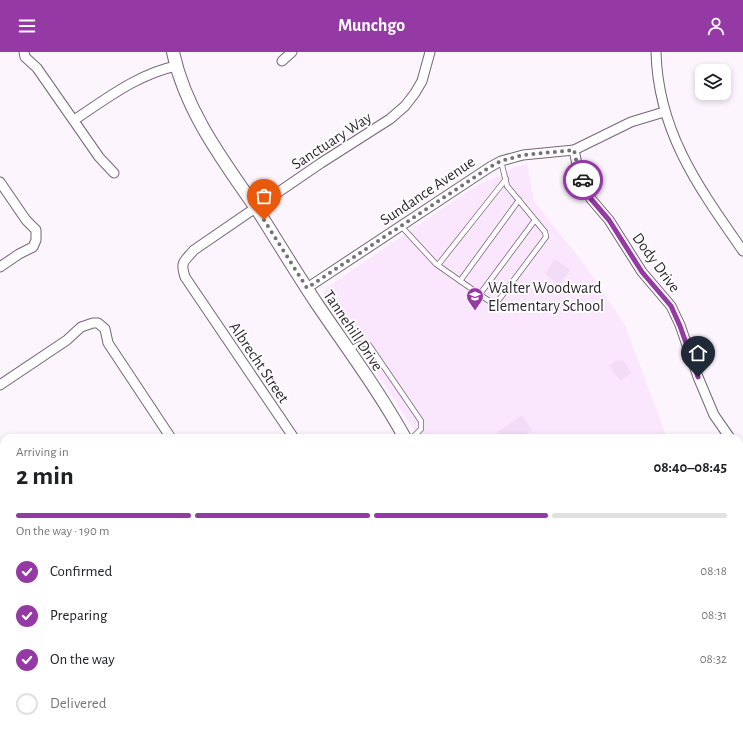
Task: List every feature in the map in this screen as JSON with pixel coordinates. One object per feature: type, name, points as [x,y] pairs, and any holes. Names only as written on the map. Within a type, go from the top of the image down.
[{"type":"street","points":[[24,52],[26,57],[37,68],[99,157],[114,173]]},
{"type":"street","name":"Tannehill Drive","points":[[173,52],[176,66],[189,102],[208,137],[403,434]]},
{"type":"street","points":[[282,61],[292,52]]},
{"type":"street","name":"Sanctuary Way","points":[[202,302],[185,277],[182,267],[183,263],[194,250],[321,163],[390,119],[405,106],[415,93],[422,80],[430,52]]},
{"type":"street","points":[[656,52],[660,93],[664,112],[675,142],[689,170],[743,251]]},
{"type":"street","points":[[74,120],[145,76],[163,68],[176,66]]},
{"type":"street","name":"Sundance Avenue","points":[[307,288],[471,178],[501,161],[523,155],[574,150],[631,122],[664,112]]},
{"type":"street","name":"Dody Drive","points":[[574,150],[578,169],[591,199],[609,220],[642,272],[671,306],[714,415],[727,434]]},
{"type":"street","points":[[0,182],[26,220],[36,230],[36,240],[33,247],[19,254],[0,267]]},
{"type":"street","name":"Albrecht Street","points":[[202,302],[291,434]]},
{"type":"street","points":[[0,385],[67,340],[81,327],[98,323],[105,329],[108,343],[168,434]]},
{"type":"lane","points":[[401,226],[438,265],[492,303],[498,301],[546,237],[545,232],[507,186],[501,161]]},
{"type":"lane","points":[[438,265],[506,179]]},
{"type":"lane","points":[[460,281],[519,200]]},
{"type":"lane","points":[[480,294],[535,220]]},
{"type":"lane","points":[[349,351],[358,344],[364,343],[369,345],[421,421],[421,429],[416,434]]},
{"type":"shaded area","name":"Walter Woodward Elementary School","points":[[527,164],[534,201],[585,265],[625,325],[666,434],[416,434],[355,339],[324,298],[325,289],[481,183],[507,173],[513,168]]},
{"type":"shaded area","points":[[555,259],[570,270],[559,284],[545,274]]},
{"type":"shaded area","points":[[618,360],[624,361],[632,373],[620,381],[609,366]]},
{"type":"shaded area","points":[[522,415],[532,430],[526,434],[498,434],[497,432]]},
{"type":"way so far","points":[[264,220],[307,288],[453,190],[501,161],[523,155],[574,150],[578,169],[583,180]]},
{"type":"place","name":"Walter Woodward Elementary School","points":[[475,311]]},
{"type":"route","points":[[583,180],[591,199],[609,220],[642,272],[671,306],[680,326],[698,377]]}]
